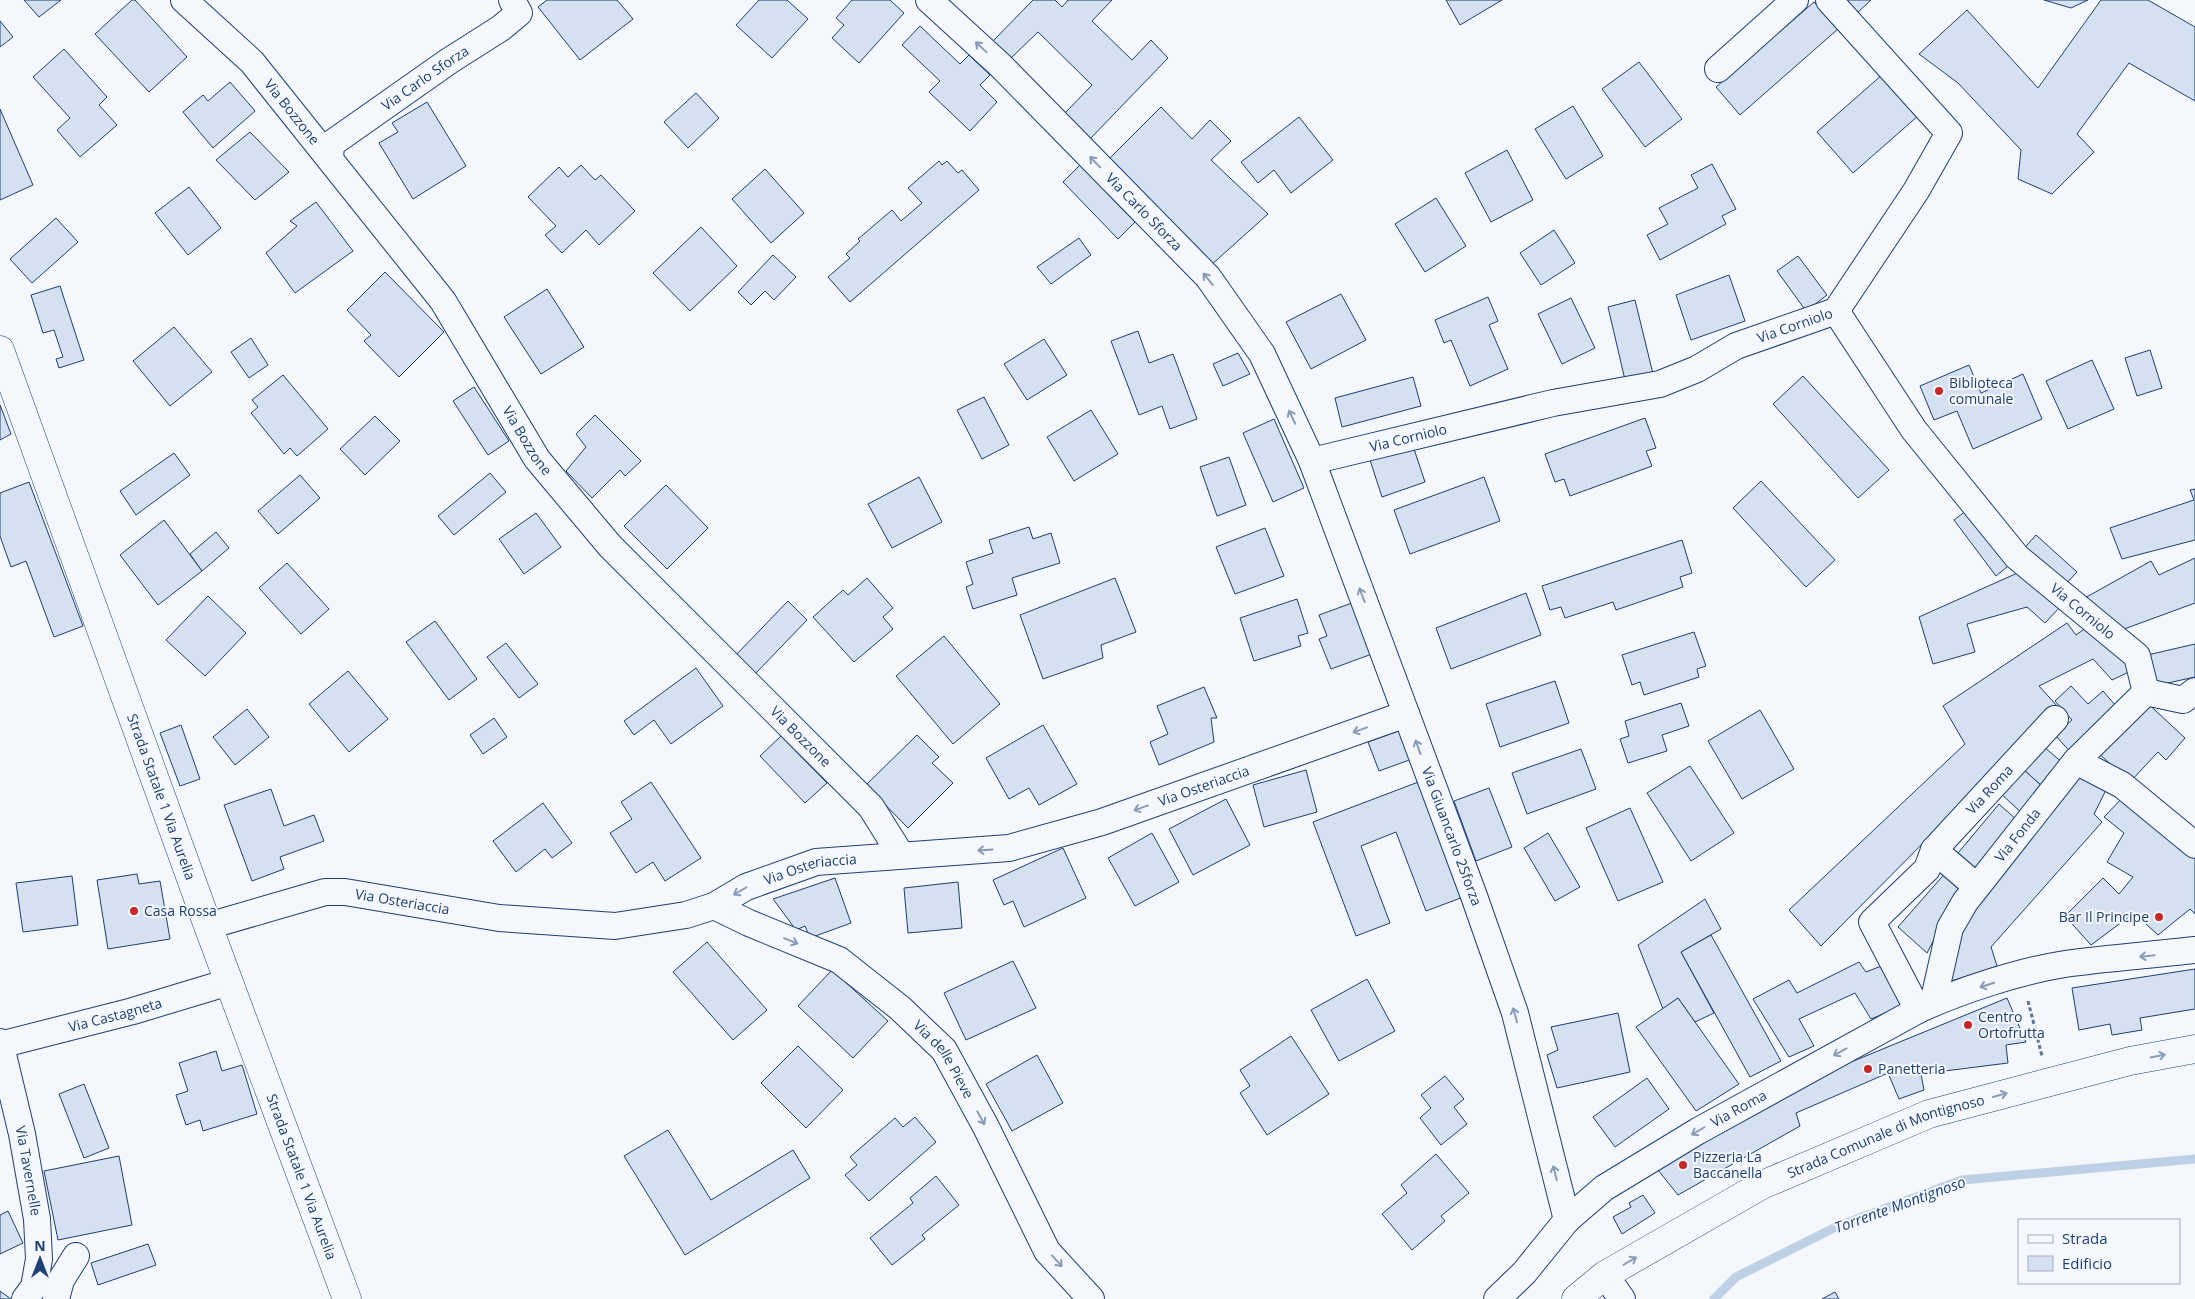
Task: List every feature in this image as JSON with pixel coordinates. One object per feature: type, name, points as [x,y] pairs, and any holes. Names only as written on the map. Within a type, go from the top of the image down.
[{"type":"main road","name":"Strada Statale 1 Via Aurelia","points":[[0,350],[208,926],[347,1299]]},
{"type":"main road","name":"Strada Comunale di Montignoso","points":[[1576,1299],[1605,1275],[1762,1185],[1929,1114],[2130,1061],[2195,1049]]},
{"type":"street","name":"Via Bozzone","points":[[184,0],[252,62],[443,301],[543,466],[610,546],[871,807],[901,855]]},
{"type":"street","name":"Via Carlo Sforza","points":[[330,159],[331,144],[448,61],[501,28],[519,13],[512,0]]},
{"type":"street","name":"Via Carlo Sforza","points":[[929,0],[1000,65],[1208,277],[1262,354],[1312,462]]},
{"type":"street","points":[[1718,69],[1796,0]]},
{"type":"street","points":[[1829,0],[1949,133],[1916,191],[1836,311]]},
{"type":"street","name":"Via Corniolo","points":[[1312,462],[1553,403],[1660,384],[1697,369],[1736,346],[1836,311],[1914,430],[2017,557],[2137,656],[2146,692]]},
{"type":"street","name":"Via Giuancarlo 2Sforza","points":[[1312,462],[1515,1012],[1568,1220]]},
{"type":"street","points":[[2146,692],[2183,700],[2195,691]]},
{"type":"street","name":"Via Fonda","points":[[1926,1006],[1950,928],[1976,886],[2044,804],[2076,761],[2146,692]]},
{"type":"street","name":"Via Osteriaccia","points":[[208,926],[325,892],[345,892],[499,918],[615,926],[686,915],[714,906],[746,887],[816,862],[1009,848],[1102,822],[1406,714]]},
{"type":"street","name":"Via Roma","points":[[1926,1006],[1872,922],[1927,869],[1934,850],[2055,719]]},
{"type":"street","points":[[2076,761],[2122,785],[2195,845]]},
{"type":"street","points":[[1934,850],[1976,886]]},
{"type":"street","name":"Via delle Pieve","points":[[714,906],[749,923],[839,960],[900,1008],[944,1050],[986,1127],[1047,1251],[1091,1299]]},
{"type":"street","name":"Via Roma","points":[[1497,1299],[1524,1273],[1568,1220],[1604,1188],[1698,1131],[1926,1006],[2021,974],[2064,964],[2195,950]]},
{"type":"street","name":"Via Castagneta","points":[[0,1044],[133,1010],[230,982]]},
{"type":"street","name":"Via Tavernelle","points":[[0,1044],[22,1134],[36,1219],[39,1258],[34,1287],[25,1299]]},
{"type":"street","points":[[56,1299],[61,1280],[76,1256]]},
{"type":"street","points":[[1605,1275],[1622,1299]]},
{"type":"path","points":[[2021,974],[2049,1082]]},
{"type":"building","points":[[24,0],[61,0],[39,17]]},
{"type":"building","points":[[132,0],[135,0],[187,57],[149,92],[95,34]]},
{"type":"building","points":[[547,0],[617,0],[633,19],[580,60],[538,7]]},
{"type":"building","points":[[759,0],[787,0],[808,19],[772,58],[736,25]]},
{"type":"building","points":[[852,0],[890,0],[904,13],[859,63],[832,38],[844,25],[836,18]]},
{"type":"building","points":[[1033,0],[1055,0],[1062,7],[1068,0],[1112,0],[1092,21],[1132,60],[1151,40],[1168,58],[1089,140],[1064,114],[1092,85],[1038,32],[1009,60],[992,42]]},
{"type":"building","points":[[1446,0],[1502,0],[1460,25]]},
{"type":"building","points":[[1841,0],[1871,0],[1855,15]]},
{"type":"building","points":[[2044,0],[2088,0],[2071,8]]},
{"type":"building","points":[[2101,0],[2148,0],[2195,27],[2195,101],[2129,63],[2077,134],[2094,152],[2052,194],[2018,179],[2021,150],[1958,83],[1919,54],[1967,10],[2038,88]]},
{"type":"building","points":[[1814,2],[1838,29],[1740,115],[1716,87]]},
{"type":"building","points":[[0,21],[13,37],[0,47]]},
{"type":"building","points":[[920,26],[960,64],[969,55],[990,75],[980,85],[997,102],[970,131],[929,92],[940,81],[902,45]]},
{"type":"building","points":[[64,49],[107,97],[99,105],[117,125],[80,157],[57,130],[70,118],[33,77]]},
{"type":"building","points":[[1639,62],[1682,119],[1645,147],[1602,89]]},
{"type":"building","points":[[1883,74],[1919,115],[1853,173],[1817,132]]},
{"type":"building","points":[[230,82],[255,111],[213,148],[183,112],[203,95],[208,101]]},
{"type":"building","points":[[696,93],[719,118],[688,148],[664,122]]},
{"type":"building","points":[[427,102],[466,166],[413,199],[379,143],[398,132],[392,123]]},
{"type":"building","points":[[1573,106],[1603,156],[1566,179],[1535,129]]},
{"type":"building","points":[[1161,107],[1192,139],[1210,120],[1231,141],[1211,160],[1268,214],[1210,266],[1108,160]]},
{"type":"building","points":[[0,109],[33,185],[0,200]]},
{"type":"building","points":[[1299,117],[1333,160],[1291,193],[1274,170],[1258,183],[1241,162]]},
{"type":"building","points":[[250,132],[289,172],[255,200],[216,160]]},
{"type":"building","points":[[1507,150],[1533,200],[1491,222],[1465,173]]},
{"type":"building","points":[[939,161],[942,165],[947,161],[958,173],[962,170],[979,190],[850,302],[828,277],[850,258],[846,254],[860,241],[858,239],[892,210],[901,221],[922,203],[908,188]]},
{"type":"building","points":[[1712,164],[1736,209],[1722,216],[1726,224],[1660,260],[1647,235],[1668,224],[1659,208],[1698,188],[1691,175]]},
{"type":"building","points":[[581,165],[595,180],[601,175],[635,211],[599,245],[586,230],[562,253],[545,235],[556,226],[528,197],[559,167],[568,177]]},
{"type":"building","points":[[1080,165],[1135,222],[1118,239],[1063,182]]},
{"type":"building","points":[[765,169],[804,213],[771,243],[732,199]]},
{"type":"building","points":[[189,187],[221,228],[188,255],[155,213]]},
{"type":"building","points":[[1436,198],[1466,246],[1425,272],[1395,224]]},
{"type":"building","points":[[316,202],[353,251],[295,293],[266,253],[297,226],[290,221]]},
{"type":"building","points":[[56,218],[78,242],[32,283],[10,259]]},
{"type":"building","points":[[701,227],[737,266],[690,311],[653,273]]},
{"type":"building","points":[[1554,230],[1575,263],[1541,285],[1520,253]]},
{"type":"building","points":[[1079,238],[1091,255],[1051,284],[1037,267]]},
{"type":"building","points":[[773,255],[796,277],[774,300],[765,291],[751,305],[738,292]]},
{"type":"building","points":[[1798,256],[1827,295],[1806,311],[1777,271]]},
{"type":"building","points":[[385,272],[444,332],[399,377],[364,341],[371,335],[347,310]]},
{"type":"building","points":[[1729,275],[1745,321],[1691,340],[1676,295]]},
{"type":"building","points":[[60,286],[84,360],[59,368],[56,359],[63,357],[54,330],[43,333],[31,295]]},
{"type":"building","points":[[547,289],[584,347],[541,374],[504,317]]},
{"type":"building","points":[[1341,294],[1366,340],[1311,369],[1286,322]]},
{"type":"building","points":[[1488,297],[1498,321],[1489,325],[1508,369],[1470,386],[1451,340],[1444,343],[1435,320]]},
{"type":"building","points":[[1571,298],[1595,348],[1562,364],[1538,314]]},
{"type":"building","points":[[1635,300],[1653,374],[1625,380],[1608,307]]},
{"type":"building","points":[[174,327],[212,372],[170,406],[133,361]]},
{"type":"building","points":[[1138,331],[1149,363],[1173,354],[1197,419],[1170,429],[1162,406],[1139,415],[1111,341]]},
{"type":"building","points":[[251,338],[268,365],[249,378],[231,352]]},
{"type":"building","points":[[1044,339],[1067,375],[1027,400],[1004,364]]},
{"type":"building","points":[[2150,350],[2162,388],[2137,396],[2125,358]]},
{"type":"building","points":[[1238,353],[1250,374],[1223,386],[1213,364]]},
{"type":"building","points":[[2092,360],[2114,409],[2068,429],[2046,381]]},
{"type":"building","points":[[1969,365],[1981,393],[2023,374],[2042,419],[1973,449],[1957,411],[1934,420],[1920,386]]},
{"type":"building","points":[[283,375],[328,429],[297,456],[290,448],[284,454],[251,413],[258,407],[252,400]]},
{"type":"building","points":[[1803,376],[1889,470],[1858,498],[1773,404]]},
{"type":"building","points":[[1413,377],[1421,406],[1342,427],[1335,398]]},
{"type":"building","points":[[474,387],[509,441],[488,455],[453,401]]},
{"type":"building","points":[[984,397],[1009,445],[982,459],[957,410]]},
{"type":"building","points":[[0,405],[11,434],[0,440]]},
{"type":"building","points":[[1091,410],[1118,454],[1074,481],[1047,437]]},
{"type":"building","points":[[595,415],[641,461],[625,476],[620,470],[592,498],[566,471],[586,447],[576,434]]},
{"type":"building","points":[[375,416],[400,441],[365,475],[340,449]]},
{"type":"building","points":[[1645,418],[1656,448],[1646,451],[1652,466],[1570,496],[1564,479],[1555,482],[1545,454]]},
{"type":"building","points":[[1274,419],[1304,488],[1273,502],[1243,433]]},
{"type":"building","points":[[1413,446],[1425,482],[1382,497],[1370,460]]},
{"type":"building","points":[[174,453],[190,475],[136,515],[120,491]]},
{"type":"building","points":[[1229,457],[1246,505],[1217,516],[1200,467]]},
{"type":"building","points":[[490,473],[506,492],[454,535],[438,516]]},
{"type":"building","points":[[300,475],[320,498],[278,534],[258,511]]},
{"type":"building","points":[[919,477],[942,522],[892,548],[868,504]]},
{"type":"building","points":[[1484,477],[1500,521],[1410,554],[1394,510]]},
{"type":"building","points":[[1761,481],[1835,560],[1806,587],[1733,508]]},
{"type":"building","points":[[29,482],[83,626],[54,637],[26,561],[11,567],[0,536],[0,493]]},
{"type":"building","points":[[666,485],[708,528],[667,569],[624,526]]},
{"type":"building","points":[[2195,489],[2195,540],[2122,559],[2110,528],[2194,500],[2190,490]]},
{"type":"building","points":[[1971,507],[2013,562],[1996,576],[1954,520]]},
{"type":"building","points":[[536,513],[561,547],[524,574],[499,539]]},
{"type":"building","points":[[164,520],[202,571],[158,605],[120,555]]},
{"type":"building","points":[[1029,527],[1033,539],[1051,533],[1060,563],[1012,578],[1017,595],[973,609],[966,587],[973,584],[966,562],[993,553],[989,540]]},
{"type":"building","points":[[1265,528],[1284,576],[1235,594],[1216,547]]},
{"type":"building","points":[[216,532],[229,548],[202,571],[190,554]]},
{"type":"building","points":[[2036,535],[2077,572],[2061,589],[2020,553]]},
{"type":"building","points":[[1682,540],[1692,573],[1680,577],[1683,587],[1616,610],[1613,602],[1565,618],[1561,607],[1550,610],[1542,586]]},
{"type":"building","points":[[2195,558],[2195,603],[2116,632],[2083,599],[2151,561],[2159,575]]},
{"type":"building","points":[[287,563],[329,609],[301,634],[259,588]]},
{"type":"building","points":[[2022,571],[2061,606],[2045,623],[2027,607],[1967,624],[1975,652],[1933,664],[1919,617]]},
{"type":"building","points":[[867,578],[893,608],[883,617],[893,629],[854,662],[813,617],[843,590],[848,595]]},
{"type":"building","points":[[1115,578],[1136,632],[1101,645],[1103,658],[1043,679],[1020,615]]},
{"type":"building","points":[[1526,593],[1541,635],[1451,669],[1436,628]]},
{"type":"building","points":[[208,596],[246,633],[205,676],[166,640]]},
{"type":"building","points":[[1297,599],[1308,633],[1298,636],[1301,646],[1254,661],[1240,618]]},
{"type":"building","points":[[788,601],[807,620],[755,674],[735,656]]},
{"type":"building","points":[[1352,603],[1372,654],[1331,669],[1319,639],[1327,636],[1319,615]]},
{"type":"building","points":[[435,621],[477,679],[449,700],[406,642]]},
{"type":"building","points":[[2067,623],[2076,635],[2090,625],[2137,668],[2112,680],[2093,659],[2039,686],[2058,707],[1821,946],[1789,910],[1965,744],[1943,706]]},
{"type":"building","points":[[1694,632],[1706,666],[1697,669],[1699,677],[1644,695],[1640,682],[1632,685],[1622,655]]},
{"type":"building","points":[[944,636],[1000,704],[953,744],[896,676]]},
{"type":"building","points":[[506,643],[538,684],[519,698],[487,657]]},
{"type":"building","points":[[2195,644],[2195,677],[2150,687],[2143,656]]},
{"type":"building","points":[[696,668],[723,706],[671,744],[654,720],[634,735],[624,721]]},
{"type":"building","points":[[348,671],[388,719],[349,752],[309,704]]},
{"type":"building","points":[[1555,681],[1569,723],[1500,747],[1486,704]]},
{"type":"building","points":[[2071,686],[2088,704],[2103,691],[2122,713],[2074,756],[2055,735],[2072,720],[2055,701]]},
{"type":"building","points":[[1204,687],[1217,718],[1211,718],[1214,742],[1159,765],[1150,742],[1168,734],[1157,706]]},
{"type":"building","points":[[2143,699],[2185,738],[2166,760],[2158,752],[2130,782],[2096,751]]},
{"type":"building","points":[[1681,703],[1689,726],[1662,735],[1667,751],[1628,763],[1620,739],[1629,736],[1625,721]]},
{"type":"building","points":[[247,709],[269,737],[235,765],[213,737]]},
{"type":"building","points":[[1760,710],[1794,769],[1742,799],[1708,741]]},
{"type":"building","points":[[494,718],[507,737],[483,754],[470,735]]},
{"type":"building","points":[[181,725],[200,779],[180,786],[160,733]]},
{"type":"building","points":[[1043,725],[1077,784],[1039,805],[1029,788],[1009,799],[986,758]]},
{"type":"building","points":[[1401,730],[1412,759],[1379,771],[1368,742]]},
{"type":"building","points":[[917,735],[939,757],[932,763],[953,783],[908,828],[866,785]]},
{"type":"building","points":[[781,736],[827,783],[805,803],[760,756]]},
{"type":"building","points":[[2043,746],[2064,764],[2045,789],[2022,768]]},
{"type":"building","points":[[1581,749],[1596,789],[1527,814],[1512,773]]},
{"type":"building","points":[[1690,766],[1734,833],[1691,861],[1647,793]]},
{"type":"building","points":[[2022,768],[2045,789],[2025,816],[1999,792]]},
{"type":"building","points":[[2081,769],[2109,784],[2094,814],[2102,822],[1991,947],[1997,966],[1942,984],[1972,905]]},
{"type":"building","points":[[1306,770],[1317,812],[1264,827],[1253,785]]},
{"type":"building","points":[[1421,781],[1466,896],[1426,911],[1396,832],[1361,846],[1390,923],[1356,936],[1313,822]]},
{"type":"building","points":[[651,782],[701,858],[665,881],[653,862],[636,873],[610,833],[632,819],[621,802]]},
{"type":"building","points":[[1489,788],[1512,847],[1476,861],[1454,801]]},
{"type":"building","points":[[271,789],[284,826],[314,815],[324,841],[280,857],[284,869],[252,881],[224,805]]},
{"type":"building","points":[[2126,794],[2195,854],[2195,914],[2190,909],[2158,935],[2134,913],[2091,945],[2065,916],[2103,878],[2119,894],[2133,877],[2107,862],[2124,833],[2104,817]]},
{"type":"building","points":[[1226,799],[1250,845],[1193,875],[1169,829]]},
{"type":"building","points":[[543,803],[572,843],[552,858],[545,849],[516,872],[493,841]]},
{"type":"building","points":[[1999,804],[2018,821],[1969,874],[1953,862],[1958,853]]},
{"type":"building","points":[[1630,808],[1663,882],[1618,901],[1586,828]]},
{"type":"building","points":[[1152,833],[1179,882],[1135,906],[1108,858]]},
{"type":"building","points":[[1548,833],[1580,887],[1555,901],[1524,848]]},
{"type":"building","points":[[1063,848],[1086,898],[1024,927],[1013,901],[1004,905],[993,880]]},
{"type":"building","points":[[1948,870],[1964,882],[1927,953],[1898,927]]},
{"type":"building","name":"Casa Rossa","points":[[137,874],[139,884],[160,881],[170,939],[108,949],[97,880]]},
{"type":"building","points":[[72,876],[78,925],[23,932],[16,883]]},
{"type":"building","points":[[835,878],[851,923],[810,938],[805,926],[796,930],[773,899]]},
{"type":"building","points":[[958,882],[962,928],[908,933],[904,888]]},
{"type":"building","points":[[1705,899],[1721,929],[1681,952],[1714,1013],[1695,1022],[1678,998],[1663,1009],[1638,945]]},
{"type":"building","points":[[1711,935],[1781,1061],[1750,1077],[1681,952]]},
{"type":"building","points":[[707,942],[767,1010],[733,1040],[673,972]]},
{"type":"building","points":[[1013,961],[1036,1008],[966,1040],[944,993]]},
{"type":"building","points":[[1859,962],[1866,972],[1889,963],[1913,1001],[1871,1019],[1855,993],[1799,1019],[1814,1046],[1789,1057],[1753,999],[1789,980],[1797,993]]},
{"type":"building","points":[[2195,969],[2195,1009],[2140,1018],[2142,1030],[2112,1035],[2110,1024],[2079,1030],[2072,988]]},
{"type":"building","points":[[832,970],[888,1021],[853,1058],[798,1006]]},
{"type":"building","points":[[1367,979],[1395,1031],[1339,1061],[1311,1010]]},
{"type":"building","points":[[1678,998],[1739,1084],[1696,1111],[1636,1027]]},
{"type":"building","points":[[2007,998],[2026,1042],[2006,1045],[2008,1063],[1921,1074],[1924,1090],[1899,1099],[1888,1073],[1796,1113],[1800,1126],[1678,1195],[1658,1170],[1778,1092]]},
{"type":"building","points":[[1618,1013],[1630,1072],[1557,1088],[1547,1055],[1558,1050],[1551,1027]]},
{"type":"building","points":[[1291,1036],[1329,1094],[1267,1135],[1240,1093],[1250,1086],[1240,1070]]},
{"type":"building","points":[[798,1046],[843,1090],[806,1128],[761,1083]]},
{"type":"building","points":[[216,1051],[222,1071],[242,1065],[257,1114],[203,1131],[200,1120],[186,1125],[176,1095],[188,1091],[179,1063]]},
{"type":"building","points":[[1037,1055],[1063,1103],[1012,1131],[986,1084]]},
{"type":"building","points":[[1445,1076],[1464,1099],[1454,1107],[1467,1124],[1441,1145],[1420,1118],[1431,1108],[1421,1095]]},
{"type":"building","points":[[1647,1078],[1669,1109],[1615,1147],[1593,1117]]},
{"type":"building","points":[[84,1084],[109,1148],[84,1158],[59,1094]]},
{"type":"building","points":[[915,1117],[936,1142],[869,1201],[845,1175],[857,1165],[850,1157],[895,1118],[903,1127]]},
{"type":"building","points":[[668,1130],[711,1200],[793,1150],[810,1178],[685,1255],[624,1156]]},
{"type":"building","points":[[1436,1154],[1469,1193],[1441,1216],[1445,1221],[1412,1250],[1382,1214],[1407,1193],[1401,1185]]},
{"type":"building","points":[[119,1156],[132,1225],[58,1240],[44,1171]]},
{"type":"building","points":[[936,1176],[959,1205],[922,1235],[925,1239],[892,1265],[870,1238],[913,1203],[910,1198]]},
{"type":"building","points":[[1643,1195],[1655,1213],[1622,1234],[1613,1217],[1631,1207],[1629,1203]]},
{"type":"building","points":[[8,1211],[23,1243],[0,1254],[0,1215]]},
{"type":"building","points":[[148,1244],[156,1265],[98,1285],[91,1263]]},
{"type":"building","points":[[0,1291],[11,1299],[0,1299]]},
{"type":"building","points":[[1835,1292],[1839,1299],[1822,1299]]},
{"type":"waterway","name":"Torrente Montignoso","points":[[1714,1299],[1736,1277],[1838,1226],[1962,1180],[2195,1159]]},
{"type":"place","name":"Biblioteca comunale","points":[[1939,391]]},
{"type":"place","name":"Casa Rossa","points":[[134,911]]},
{"type":"place","name":"Bar Il Principe","points":[[2159,917]]},
{"type":"place","name":"Centro Ortofrutta","points":[[1968,1025]]},
{"type":"place","name":"Panetteria","points":[[1868,1069]]},
{"type":"place","name":"Pizzeria La Baccanella","points":[[1683,1165]]}]
